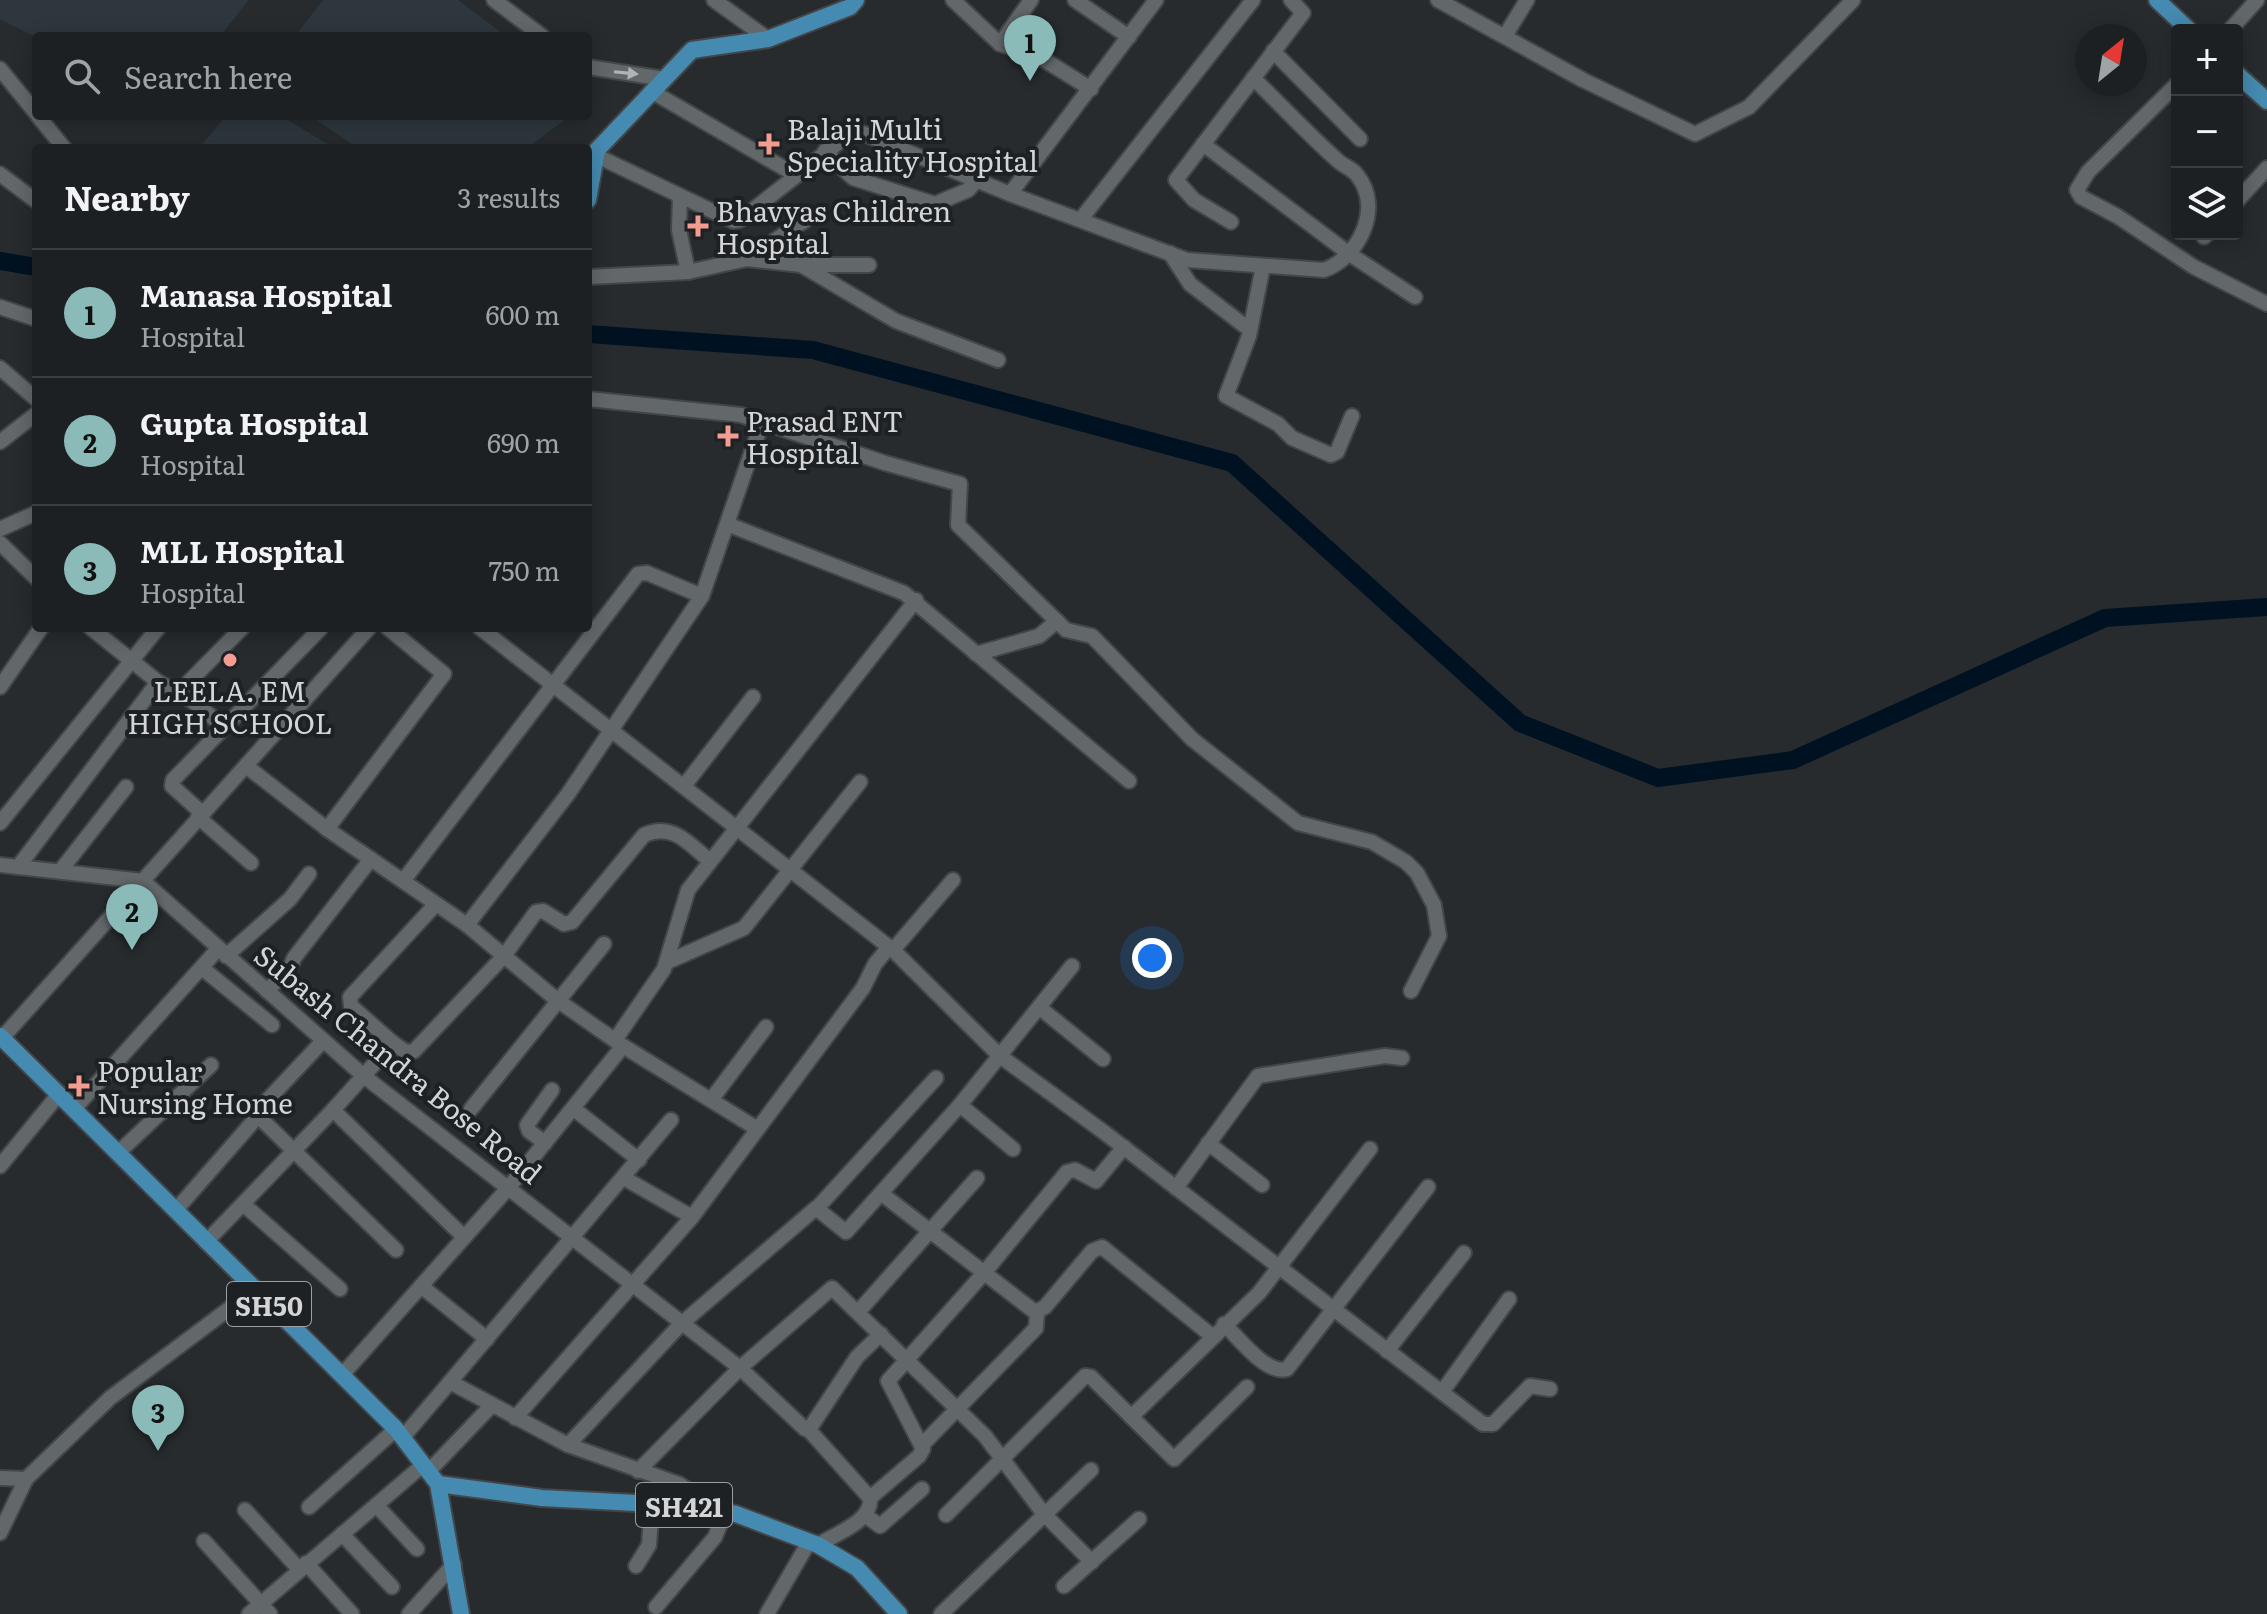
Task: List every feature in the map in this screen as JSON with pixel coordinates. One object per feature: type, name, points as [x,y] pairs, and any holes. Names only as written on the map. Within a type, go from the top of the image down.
[{"type":"main road","points":[[592,180],[597,150],[606,138],[692,50],[768,39],[850,7],[856,0]]},
{"type":"main road","points":[[2157,0],[2183,24]]},
{"type":"main road","points":[[2243,79],[2267,101]]},
{"type":"main road","name":"SH50","points":[[1,1037],[400,1433],[430,1474],[454,1564],[461,1614]]},
{"type":"main road","name":"SH421","points":[[430,1474],[542,1498],[652,1504],[723,1512],[813,1543],[867,1576],[899,1614]]},
{"type":"street","points":[[494,0],[537,32]]},
{"type":"street","points":[[714,0],[768,39]]},
{"type":"street","points":[[953,0],[1000,44],[1038,56],[1091,89]]},
{"type":"street","points":[[1000,44],[1031,0]]},
{"type":"street","points":[[1075,0],[1129,37]]},
{"type":"street","points":[[1010,194],[1156,0]]},
{"type":"street","points":[[1081,219],[1253,0]]},
{"type":"street","points":[[1505,36],[1527,0]]},
{"type":"street","points":[[1447,2],[1583,80],[1695,134],[1749,107],[1853,0]]},
{"type":"street","points":[[2235,24],[2257,0]]},
{"type":"street","points":[[1231,222],[1194,200],[1176,183],[1303,13],[1296,1]]},
{"type":"street","points":[[1273,51],[1360,139]]},
{"type":"street","points":[[592,68],[665,79]]},
{"type":"street","points":[[0,69],[32,109]]},
{"type":"street","points":[[597,156],[728,220],[740,220],[825,151],[848,135],[862,133],[976,181],[1187,260],[1324,270],[1351,255],[1367,221],[1359,177],[1340,163],[1253,78]]},
{"type":"street","points":[[2171,90],[2088,172],[2077,190],[2081,197],[2117,216],[2194,267],[2267,304]]},
{"type":"street","points":[[651,91],[794,174]]},
{"type":"street","points":[[41,120],[61,144]]},
{"type":"street","points":[[1203,144],[1351,255],[1415,297]]},
{"type":"street","points":[[825,151],[853,178],[935,204],[968,190],[976,181]]},
{"type":"street","points":[[2243,195],[2266,172]]},
{"type":"street","points":[[0,174],[32,198]]},
{"type":"street","points":[[680,196],[679,230],[688,272]]},
{"type":"street","points":[[747,259],[813,215]]},
{"type":"street","points":[[1170,253],[1190,284],[1250,330]]},
{"type":"street","points":[[592,277],[688,272],[747,259],[801,265],[869,265]]},
{"type":"street","points":[[801,265],[896,321],[998,360]]},
{"type":"street","points":[[1263,266],[1250,330],[1225,391],[1229,400],[1278,424],[1292,438],[1331,455],[1337,452],[1352,416]]},
{"type":"street","points":[[0,307],[32,318]]},
{"type":"street","points":[[0,368],[32,396]]},
{"type":"street","points":[[592,399],[741,415],[960,484],[958,525],[1057,621],[1073,634],[1092,636],[1192,739],[1298,823],[1372,842],[1406,862],[1417,873],[1434,905],[1439,936],[1411,991]]},
{"type":"street","points":[[0,442],[32,417]]},
{"type":"street","points":[[467,925],[612,730],[702,596],[762,422]]},
{"type":"street","points":[[0,529],[32,515]]},
{"type":"street","points":[[727,524],[872,578],[916,600],[1129,781]]},
{"type":"street","points":[[0,543],[32,574]]},
{"type":"street","points":[[403,881],[555,687],[638,574],[647,573],[702,596]]},
{"type":"street","points":[[342,1375],[574,1109],[619,1043],[667,962],[681,905],[710,861],[916,600]]},
{"type":"street","points":[[976,654],[1039,636],[1057,621]]},
{"type":"street","points":[[0,687],[38,632]]},
{"type":"street","points":[[96,632],[158,682],[191,700],[223,726]]},
{"type":"street","points":[[0,823],[154,632]]},
{"type":"street","points":[[177,694],[238,632]]},
{"type":"street","points":[[251,863],[200,815],[172,783],[223,726],[317,632]]},
{"type":"street","points":[[1,1037],[365,632]]},
{"type":"street","points":[[327,829],[444,674],[393,632]]},
{"type":"street","points":[[485,632],[791,867],[891,948],[1000,1056],[1489,1426],[1530,1386],[1550,1389]]},
{"type":"street","points":[[18,867],[158,682]]},
{"type":"street","points":[[684,786],[753,697]]},
{"type":"street","points":[[246,766],[327,829],[467,925],[557,1000],[619,1043],[756,1128]]},
{"type":"street","points":[[667,962],[744,928],[860,782]]},
{"type":"street","points":[[61,870],[126,787]]},
{"type":"street","points":[[436,904],[350,997],[351,1006],[406,1052],[414,1051],[504,956],[539,911],[564,924],[572,922],[637,842],[655,831],[676,833],[710,861]]},
{"type":"street","points":[[267,991],[291,966],[371,859]]},
{"type":"street","points":[[0,865],[143,881]]},
{"type":"street","points":[[74,1109],[202,968],[290,899],[309,874]]},
{"type":"street","points":[[515,1418],[692,1217],[863,988],[875,964],[953,880]]},
{"type":"street","name":"Subash Chandra Bose Road","points":[[143,881],[365,1077],[740,1368],[808,1429],[870,1498]]},
{"type":"street","points":[[471,1109],[604,944]]},
{"type":"street","points":[[818,1207],[846,1232],[960,1105],[1072,966]]},
{"type":"street","points":[[202,968],[272,1025]]},
{"type":"street","points":[[1040,1008],[1103,1059]]},
{"type":"street","points":[[711,1100],[766,1027]]},
{"type":"street","points":[[175,1211],[258,1116],[260,1108],[323,1041]]},
{"type":"street","points":[[206,1242],[294,1153],[393,1043]]},
{"type":"street","points":[[1176,1188],[1258,1076],[1385,1056],[1402,1058]]},
{"type":"street","points":[[118,1153],[211,1065]]},
{"type":"street","points":[[568,1445],[681,1324],[818,1207],[936,1078]]},
{"type":"street","points":[[545,1143],[529,1131],[527,1125],[552,1090]]},
{"type":"street","points":[[0,1166],[59,1094]]},
{"type":"street","points":[[960,1105],[1013,1149]]},
{"type":"street","points":[[574,1109],[639,1160]]},
{"type":"street","points":[[333,1110],[464,1237]]},
{"type":"street","points":[[258,1116],[396,1250]]},
{"type":"street","points":[[309,1507],[400,1433],[450,1382],[671,1120]]},
{"type":"street","points":[[1208,1143],[1262,1185]]},
{"type":"street","points":[[922,1445],[887,1383],[984,1273],[1067,1172],[1075,1170],[1096,1181],[1124,1147]]},
{"type":"street","points":[[1131,1417],[1279,1268],[1370,1149]]},
{"type":"street","points":[[624,1178],[692,1217]]},
{"type":"street","points":[[859,1311],[977,1178]]},
{"type":"street","points":[[1224,1324],[1267,1365],[1283,1371],[1428,1187]]},
{"type":"street","points":[[882,1194],[1037,1313]]},
{"type":"street","points":[[243,1204],[340,1289]]},
{"type":"street","points":[[866,1516],[870,1498],[919,1456],[922,1445],[956,1407],[1036,1328],[1037,1313],[1092,1251],[1102,1247],[1212,1336]]},
{"type":"street","points":[[1387,1351],[1464,1253]]},
{"type":"street","points":[[421,1286],[487,1339]]},
{"type":"street","points":[[638,1471],[740,1368],[828,1289],[835,1289],[1004,1456],[1044,1514],[1092,1562]]},
{"type":"street","points":[[0,1533],[26,1479],[110,1398],[254,1290]]},
{"type":"street","points":[[1442,1392],[1509,1299]]},
{"type":"street","points":[[808,1429],[857,1357],[881,1334]]},
{"type":"street","points":[[946,1515],[1085,1376],[1091,1377],[1176,1459],[1247,1387]]},
{"type":"street","points":[[450,1382],[568,1445],[679,1484],[723,1512],[715,1537],[656,1607]]},
{"type":"street","points":[[204,1541],[260,1611],[303,1566],[376,1505],[430,1474],[492,1405]]},
{"type":"street","points":[[941,1614],[1091,1470]]},
{"type":"street","points":[[0,1478],[26,1479]]},
{"type":"street","points":[[866,1516],[880,1526],[922,1489]]},
{"type":"street","points":[[636,1566],[649,1545],[652,1504]]},
{"type":"street","points":[[376,1505],[417,1549]]},
{"type":"street","points":[[245,1510],[352,1614]]},
{"type":"street","points":[[767,1614],[813,1543],[866,1516]]},
{"type":"street","points":[[1064,1586],[1139,1519]]},
{"type":"street","points":[[342,1534],[392,1587]]},
{"type":"street","points":[[409,1614],[454,1564]]},
{"type":"shaded area","points":[[0,0],[249,0],[223,32],[32,32],[32,35],[0,19]]},
{"type":"shaded area","points":[[323,0],[458,0],[501,32],[298,32]]},
{"type":"shaded area","points":[[223,120],[288,120],[327,144],[202,144]]},
{"type":"shaded area","points":[[317,120],[565,120],[532,144],[351,144]]},
{"type":"waterway","points":[[0,261],[32,266]]},
{"type":"waterway","points":[[592,334],[813,350],[1232,463],[1520,723],[1658,778],[1793,760],[2105,618],[2267,607]]},
{"type":"place","name":"Manasa Hospital","points":[[1030,81]]},
{"type":"place","name":"Balaji Multi Speciality Hospital","points":[[769,144]]},
{"type":"place","name":"Bhavyas Children Hospital","points":[[698,226]]},
{"type":"place","name":"Prasad ENT Hospital","points":[[728,436]]},
{"type":"place","name":"LEELA. EM HIGH SCHOOL","points":[[230,660]]},
{"type":"place","name":"Gupta Hospital","points":[[132,950]]},
{"type":"place","name":"Popular Nursing Home","points":[[79,1086]]},
{"type":"place","name":"MLL Hospital","points":[[158,1451]]}]
